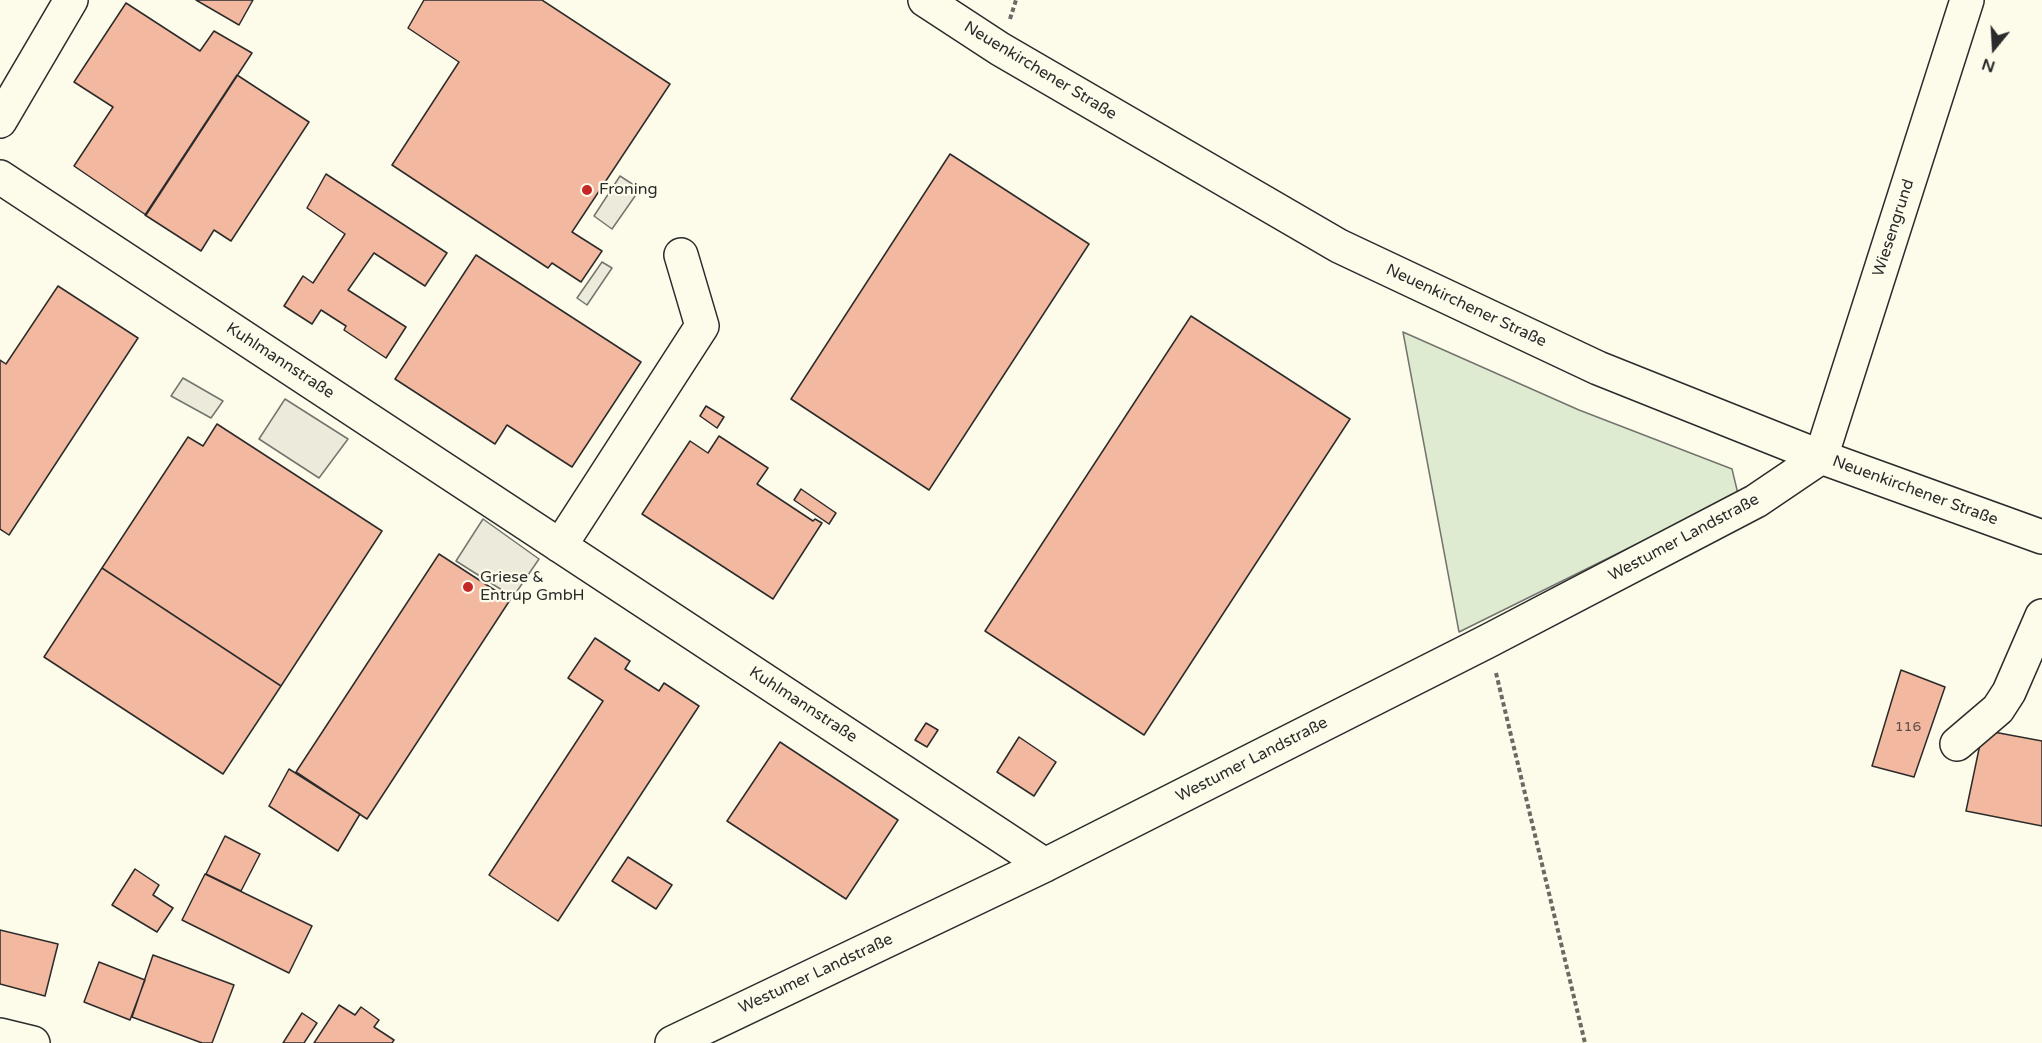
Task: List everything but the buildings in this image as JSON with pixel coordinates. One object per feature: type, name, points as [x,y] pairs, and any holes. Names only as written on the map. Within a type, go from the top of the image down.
[{"type":"street","points":[[0,121],[71,0]]},
{"type":"street","name":"Neuenkirchener Straße","points":[[925,0],[1000,49],[1339,246],[1598,368],[1821,457],[2042,537]]},
{"type":"street","name":"Wiesengrund","points":[[1821,457],[1967,0]]},
{"type":"street","name":"Kuhlmannstraße","points":[[0,177],[1045,865]]},
{"type":"street","points":[[560,546],[702,326],[681,255]]},
{"type":"street","name":"Westumer Landstraße","points":[[672,1043],[1045,865],[1488,641],[1756,501],[1821,457]]},
{"type":"street","points":[[1957,744],[1998,709],[2010,692],[2042,616]]},
{"type":"path","points":[[1488,641],[1586,1043]]},
{"type":"green space","points":[[1403,332],[1579,410],[1732,469],[1738,494],[1459,632]]},
{"type":"shaded area","points":[[620,176],[640,189],[612,229],[594,216]]},
{"type":"shaded area","points":[[602,262],[612,268],[587,305],[577,298]]},
{"type":"shaded area","points":[[183,378],[223,401],[211,418],[171,396]]},
{"type":"shaded area","points":[[285,399],[348,439],[319,478],[259,439]]},
{"type":"shaded area","points":[[483,519],[539,559],[513,597],[456,561]]},
{"type":"place","name":"Froning","points":[[587,190]]},
{"type":"place","name":"Griese & Entrup GmbH","points":[[468,587]]}]
